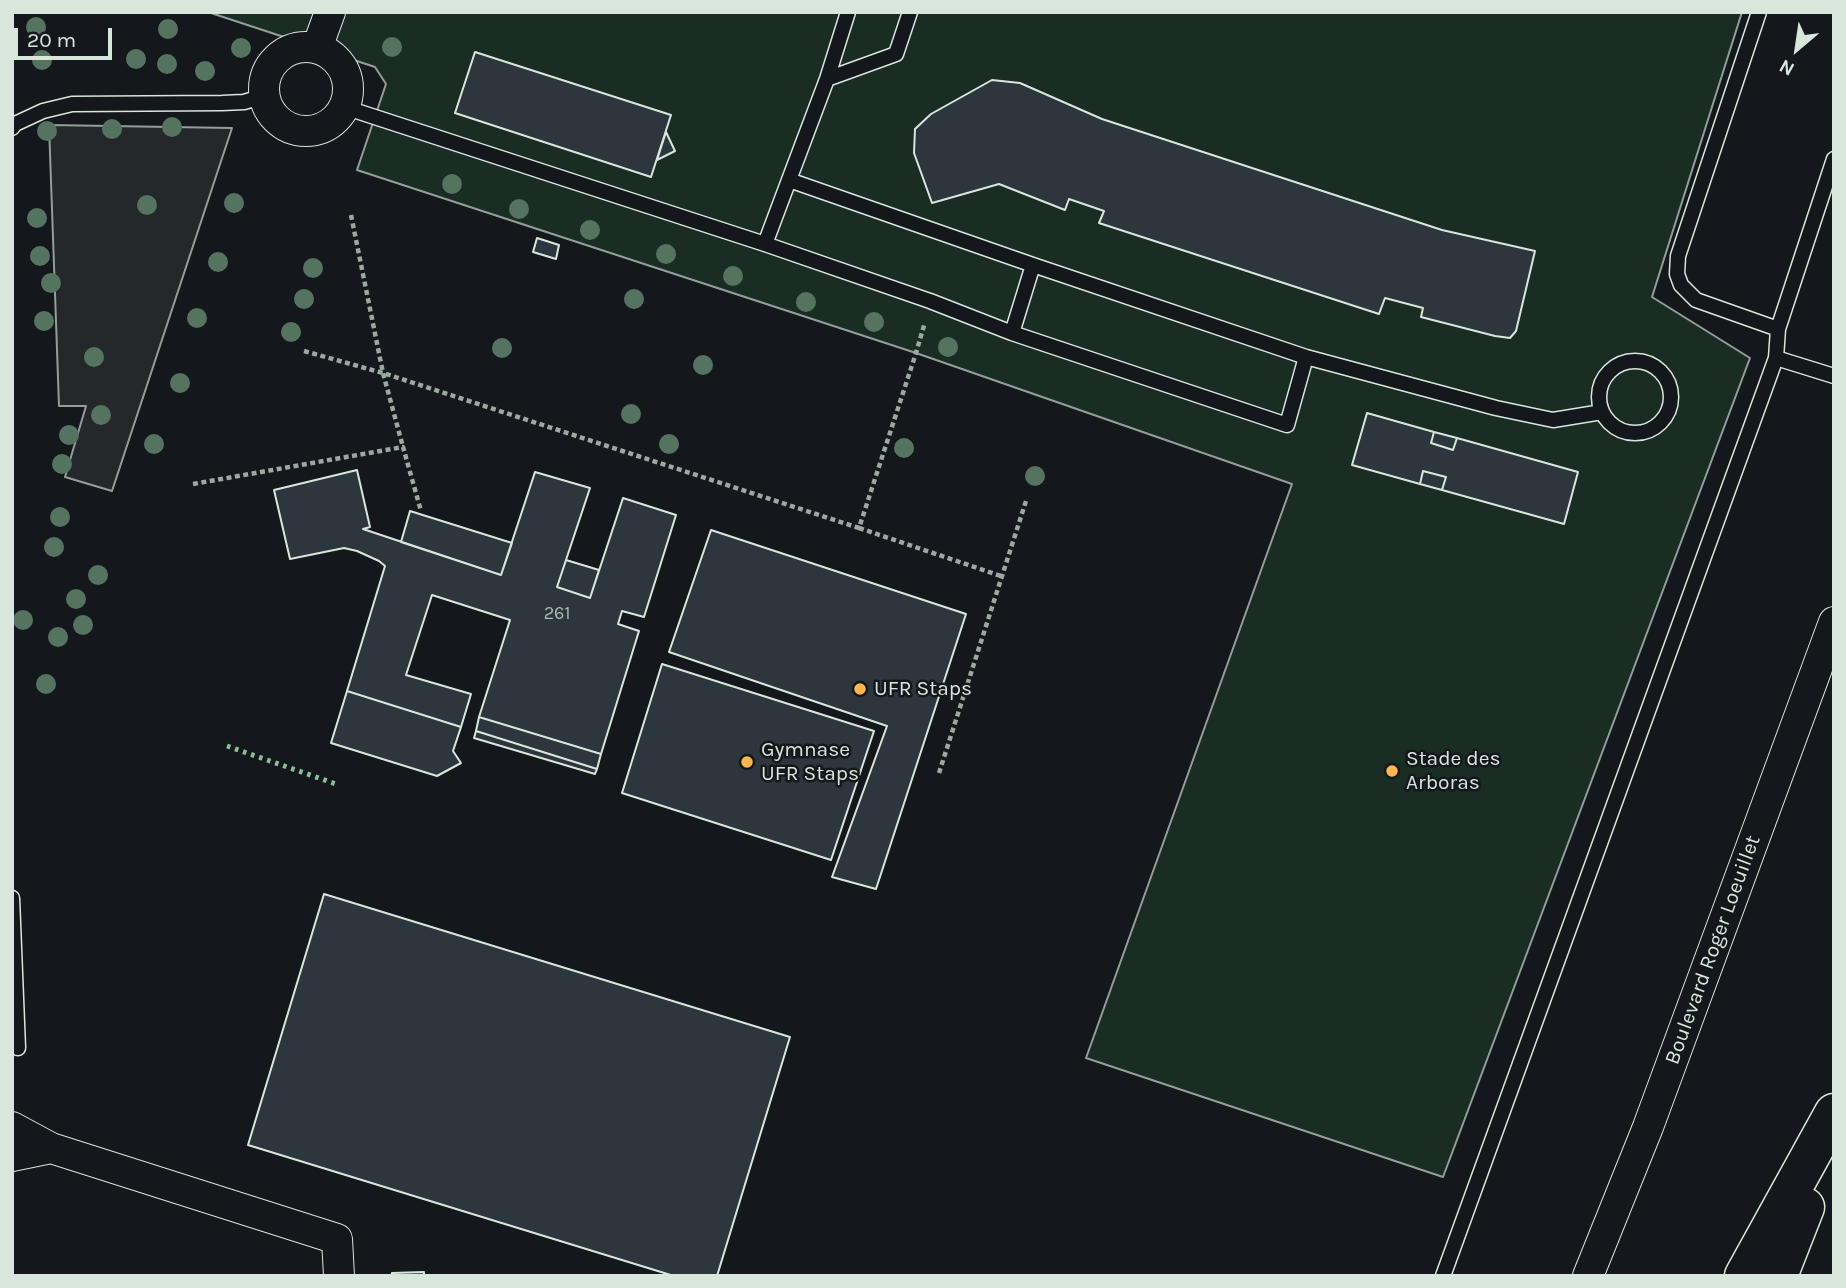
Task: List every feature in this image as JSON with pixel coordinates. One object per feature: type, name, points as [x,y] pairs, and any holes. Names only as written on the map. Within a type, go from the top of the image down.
[{"type":"highway","points":[[1744,1276],[1834,1113]]},
{"type":"highway","points":[[1777,1276],[1834,1134]]},
{"type":"street","points":[[317,48],[330,12]]},
{"type":"street","points":[[317,48],[338,61],[345,71],[348,95],[340,114],[326,127],[311,131],[295,130],[280,123],[270,111],[264,96],[264,82],[277,57],[289,49],[317,48]]},
{"type":"street","name":"Boulevard Roger Loeuillet","points":[[1588,1276],[1653,1114],[1834,622]]},
{"type":"street","points":[[12,1127],[51,1148],[337,1239],[339,1276]]},
{"type":"street","points":[[12,1156],[51,1148]]},
{"type":"lane","points":[[765,244],[827,79],[848,12]]},
{"type":"lane","points":[[827,79],[896,54],[910,12]]},
{"type":"lane","points":[[1759,12],[1678,256],[1677,274],[1681,285],[1696,300],[1778,330]]},
{"type":"lane","points":[[12,128],[43,111],[72,104],[222,103],[244,102],[264,96]]},
{"type":"lane","points":[[344,107],[765,244],[930,301],[1013,334],[1287,425],[1306,357]]},
{"type":"lane","points":[[1443,1276],[1776,358],[1778,330],[1834,159]]},
{"type":"lane","points":[[789,180],[1306,357],[1496,408],[1553,419],[1602,412]]},
{"type":"lane","points":[[1013,334],[1033,265]]},
{"type":"lane","points":[[1776,358],[1834,376]]},
{"type":"lane","points":[[1644,362],[1663,374],[1670,385],[1669,409],[1654,429],[1643,433],[1630,433],[1608,422],[1602,412],[1599,400],[1604,378],[1621,363],[1644,362]]},
{"type":"lane","points":[[12,898],[18,1048]]},
{"type":"path","points":[[351,215],[383,373],[421,511]]},
{"type":"path","points":[[859,528],[916,353],[930,301]]},
{"type":"path","points":[[304,351],[383,373],[1001,576]]},
{"type":"path","points":[[193,484],[403,447]]},
{"type":"path","points":[[939,773],[1026,501]]},
{"type":"green space","name":"Stade des Arboras","points":[[208,12],[1742,12],[1652,297],[1750,358],[1443,1177],[1086,1058],[1292,484],[916,353],[357,170],[386,84],[375,67]]},
{"type":"shaded area","points":[[49,125],[232,128],[112,491],[65,477],[86,406],[59,406]]},
{"type":"building","points":[[475,52],[671,115],[651,177],[455,113]]},
{"type":"building","points":[[992,80],[1020,83],[1102,119],[1442,230],[1535,251],[1516,331],[1510,338],[1495,336],[1421,317],[1423,308],[1385,298],[1379,314],[1099,223],[1104,211],[1069,199],[1065,210],[999,184],[932,203],[914,153],[915,129],[931,114]]},
{"type":"building","points":[[666,132],[675,151],[657,160]]},
{"type":"building","points":[[537,238],[559,245],[556,259],[533,252]]},
{"type":"building","points":[[1367,413],[1434,432],[1431,443],[1453,450],[1457,438],[1578,472],[1564,524],[1442,490],[1446,477],[1423,471],[1420,484],[1352,465]]},
{"type":"building","points":[[1434,432],[1457,438],[1453,450],[1431,443]]},
{"type":"building","points":[[357,470],[370,527],[363,529],[501,575],[535,472],[590,488],[557,587],[590,598],[623,498],[676,515],[644,617],[622,611],[618,624],[639,631],[601,754],[479,717],[510,620],[432,595],[406,675],[471,694],[461,727],[347,691],[385,566],[357,551],[344,548],[290,559],[274,490]]},
{"type":"building","points":[[1423,471],[1446,477],[1442,490],[1420,484]]},
{"type":"building","points":[[410,511],[512,543],[501,575],[401,542]]},
{"type":"building","name":"UFR Staps","points":[[711,530],[966,614],[876,889],[832,877],[887,726],[669,652]]},
{"type":"building","points":[[566,560],[599,570],[590,598],[557,587]]},
{"type":"building","name":"Gymnase UFR Staps","points":[[662,664],[874,731],[831,860],[622,793]]},
{"type":"building","points":[[347,691],[461,727],[453,751],[461,763],[437,776],[331,743]]},
{"type":"building","points":[[479,717],[601,754],[597,769],[476,731]]},
{"type":"building","points":[[476,731],[597,769],[595,774],[474,738]]},
{"type":"building","points":[[324,894],[790,1037],[717,1276],[674,1276],[248,1145]]},
{"type":"building","points":[[424,1272],[424,1276],[392,1276],[392,1273]]},
{"type":"hedge","points":[[227,746],[336,784]]},
{"type":"place","name":"UFR Staps","points":[[860,689]]},
{"type":"place","name":"Gymnase UFR Staps","points":[[747,762]]},
{"type":"place","name":"Stade des Arboras","points":[[1392,771]]}]
